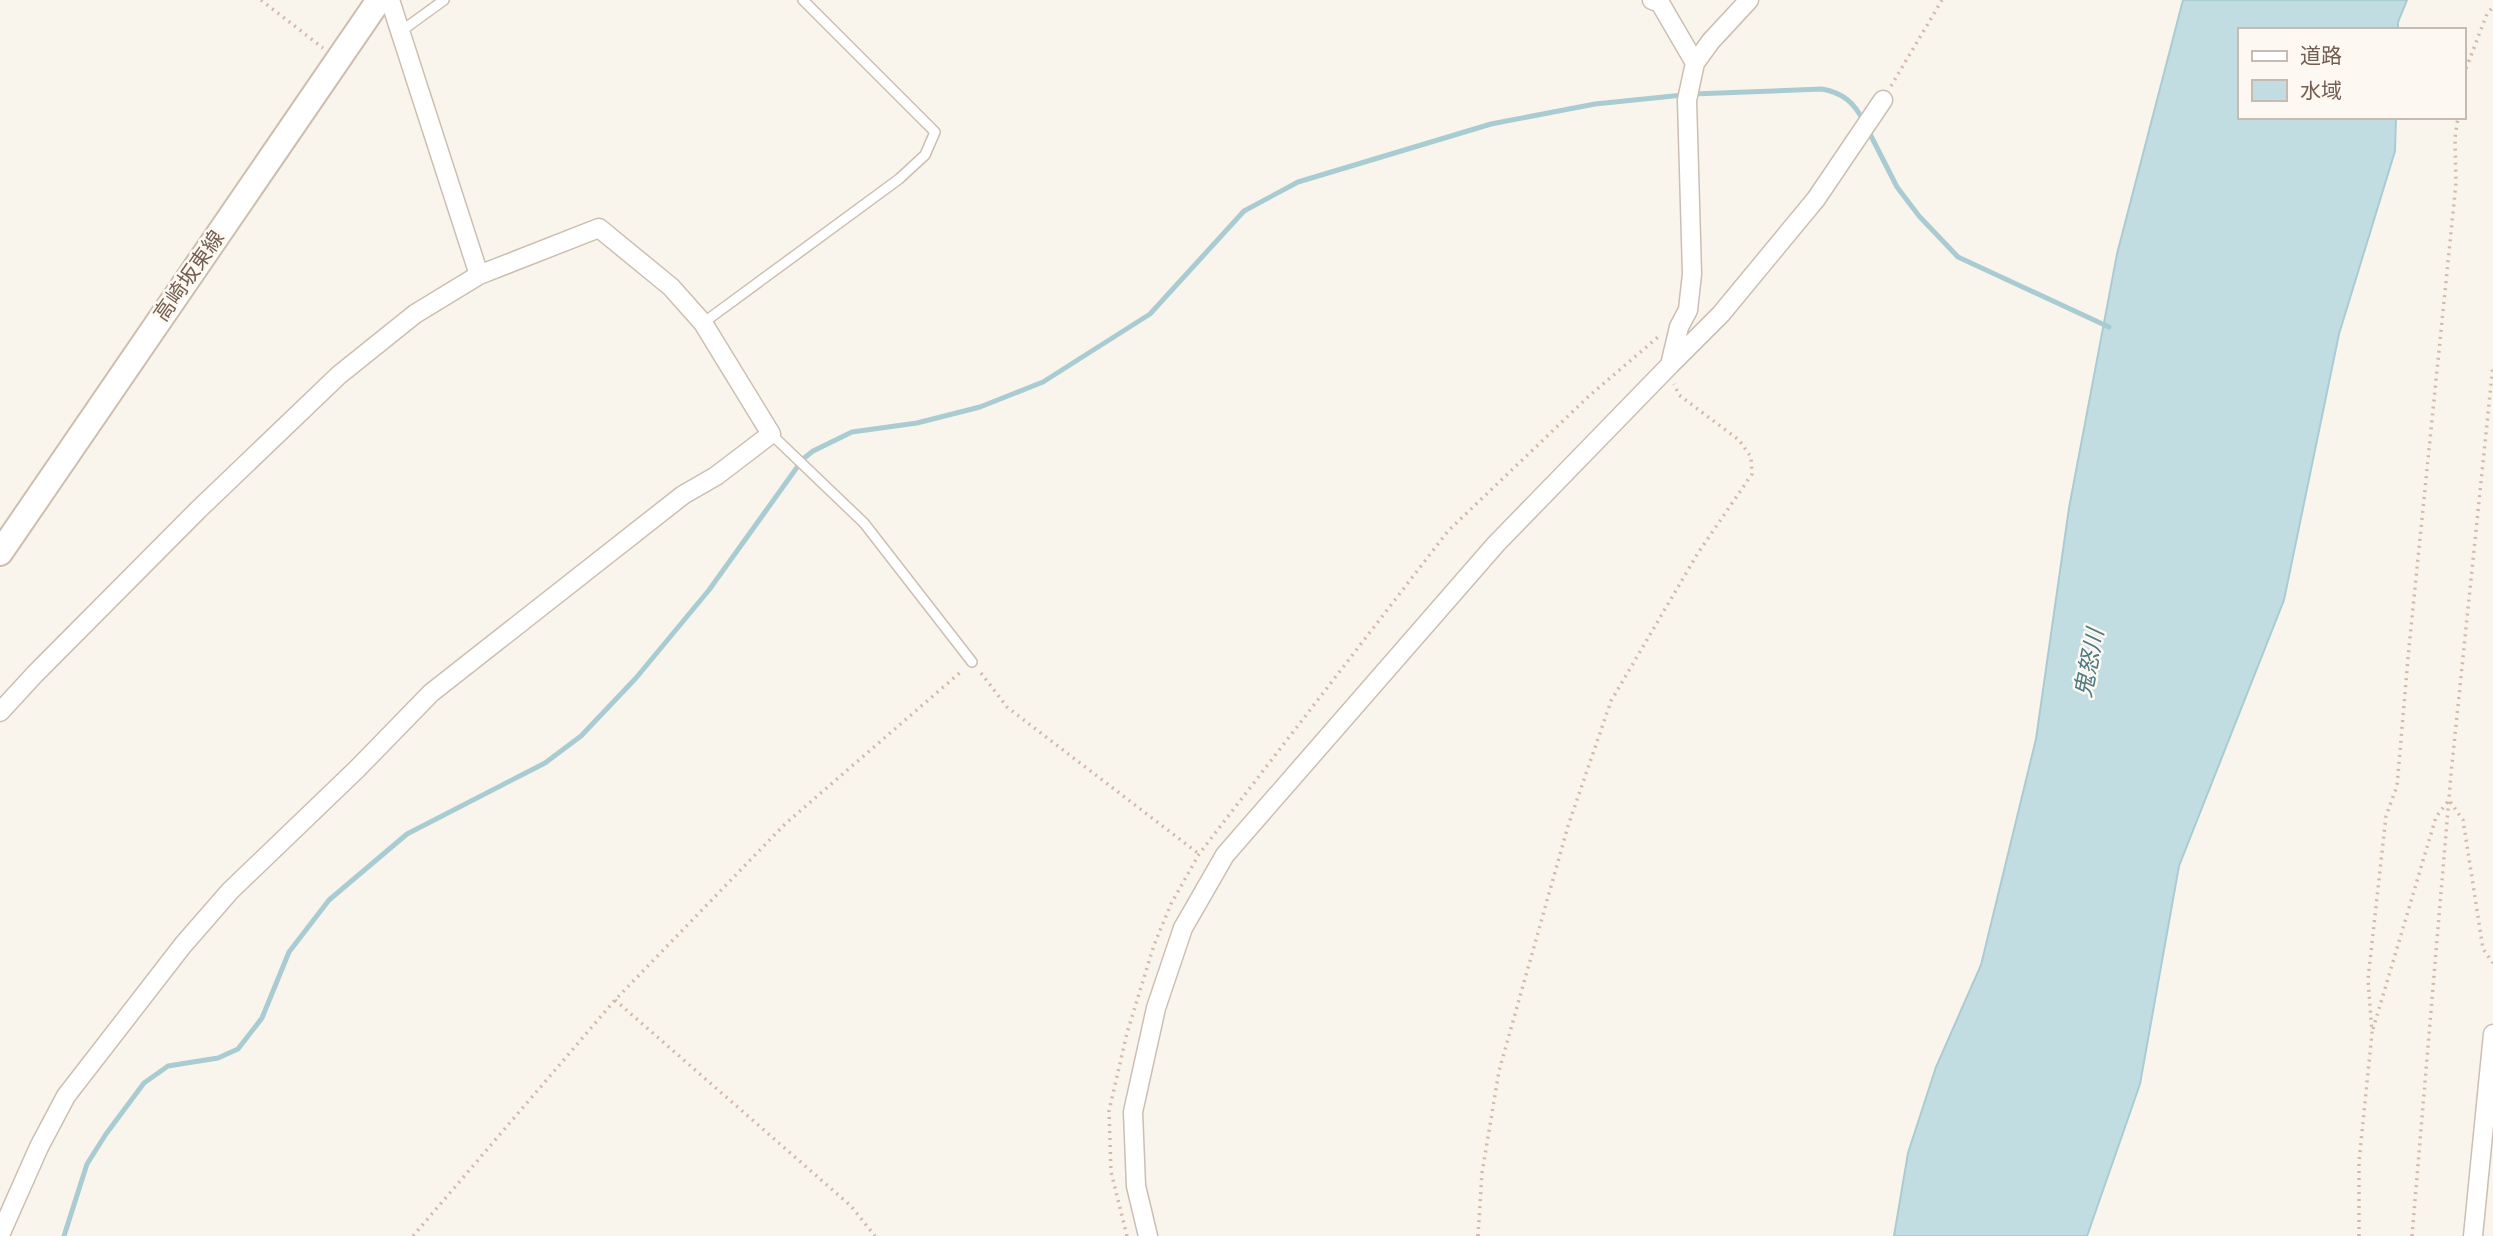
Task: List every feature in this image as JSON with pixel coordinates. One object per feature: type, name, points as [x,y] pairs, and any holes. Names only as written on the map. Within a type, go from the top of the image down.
[{"type":"main road","name":"高崎坂東線","points":[[0,553],[379,0]]},
{"type":"street","points":[[390,0],[479,275]]},
{"type":"street","points":[[1652,0],[1660,3],[1695,63]]},
{"type":"street","points":[[1671,374],[1679,327],[1688,310],[1692,274],[1687,100],[1695,63],[1711,41],[1749,0]]},
{"type":"street","points":[[1148,1236],[1136,1186],[1133,1112],[1156,1009],[1183,928],[1224,855],[1496,544],[1671,374],[1816,199],[1883,100]]},
{"type":"street","points":[[0,712],[199,509],[338,375],[415,314],[479,275],[600,228],[671,287],[703,323],[771,434],[716,476],[683,495],[431,693],[357,769],[230,891],[183,944],[66,1096],[39,1147],[0,1235]]},
{"type":"street","points":[[2473,1236],[2493,1034]]},
{"type":"lane","points":[[400,32],[444,0]]},
{"type":"lane","points":[[703,323],[900,178],[925,155],[934,132],[803,0]]},
{"type":"lane","points":[[771,434],[864,523],[972,662]]},
{"type":"path","points":[[261,0],[339,60]]},
{"type":"path","points":[[1883,100],[1942,0]]},
{"type":"path","points":[[2465,71],[2487,14],[2493,7]]},
{"type":"path","points":[[2359,1236],[2359,1162],[2372,1032],[2368,979],[2386,816],[2397,786],[2456,183],[2455,138],[2458,119]]},
{"type":"path","points":[[2412,1236],[2449,800],[2493,365]]},
{"type":"path","points":[[1478,1236],[1482,1173],[1499,1071],[1568,827],[1611,701],[1698,553],[1752,474],[1751,457],[1739,440],[1679,396],[1671,374]]},
{"type":"path","points":[[412,1236],[615,1000],[785,824],[972,662],[1007,707],[1199,854]]},
{"type":"path","points":[[2372,1032],[2436,817],[2449,800]]},
{"type":"path","points":[[2449,800],[2463,820],[2483,949],[2493,963]]},
{"type":"path","points":[[615,1000],[851,1206],[875,1236]]},
{"type":"water","name":"鬼怒川","points":[[2183,0],[2407,0],[2398,28],[2238,28],[2238,119],[2396,119],[2395,151],[2339,334],[2284,600],[2179,866],[2140,1084],[2087,1236],[1894,1236],[1908,1153],[1936,1067],[1981,965],[2036,739],[2069,508],[2117,254]]},
{"type":"waterway","points":[[1693,94],[1822,89],[1847,100],[1864,122]]},
{"type":"waterway","points":[[64,1236],[87,1164],[144,1083],[168,1066],[218,1058],[238,1049],[262,1018],[289,952],[329,900],[407,834],[545,763],[581,736],[636,678],[709,590],[803,459],[813,451],[852,432],[917,423],[980,407],[1043,382],[1150,314],[1244,211],[1298,182],[1491,124],[1595,104],[1683,95]]},
{"type":"waterway","points":[[1868,130],[1897,187],[1919,216],[1958,257],[2109,327]]}]
